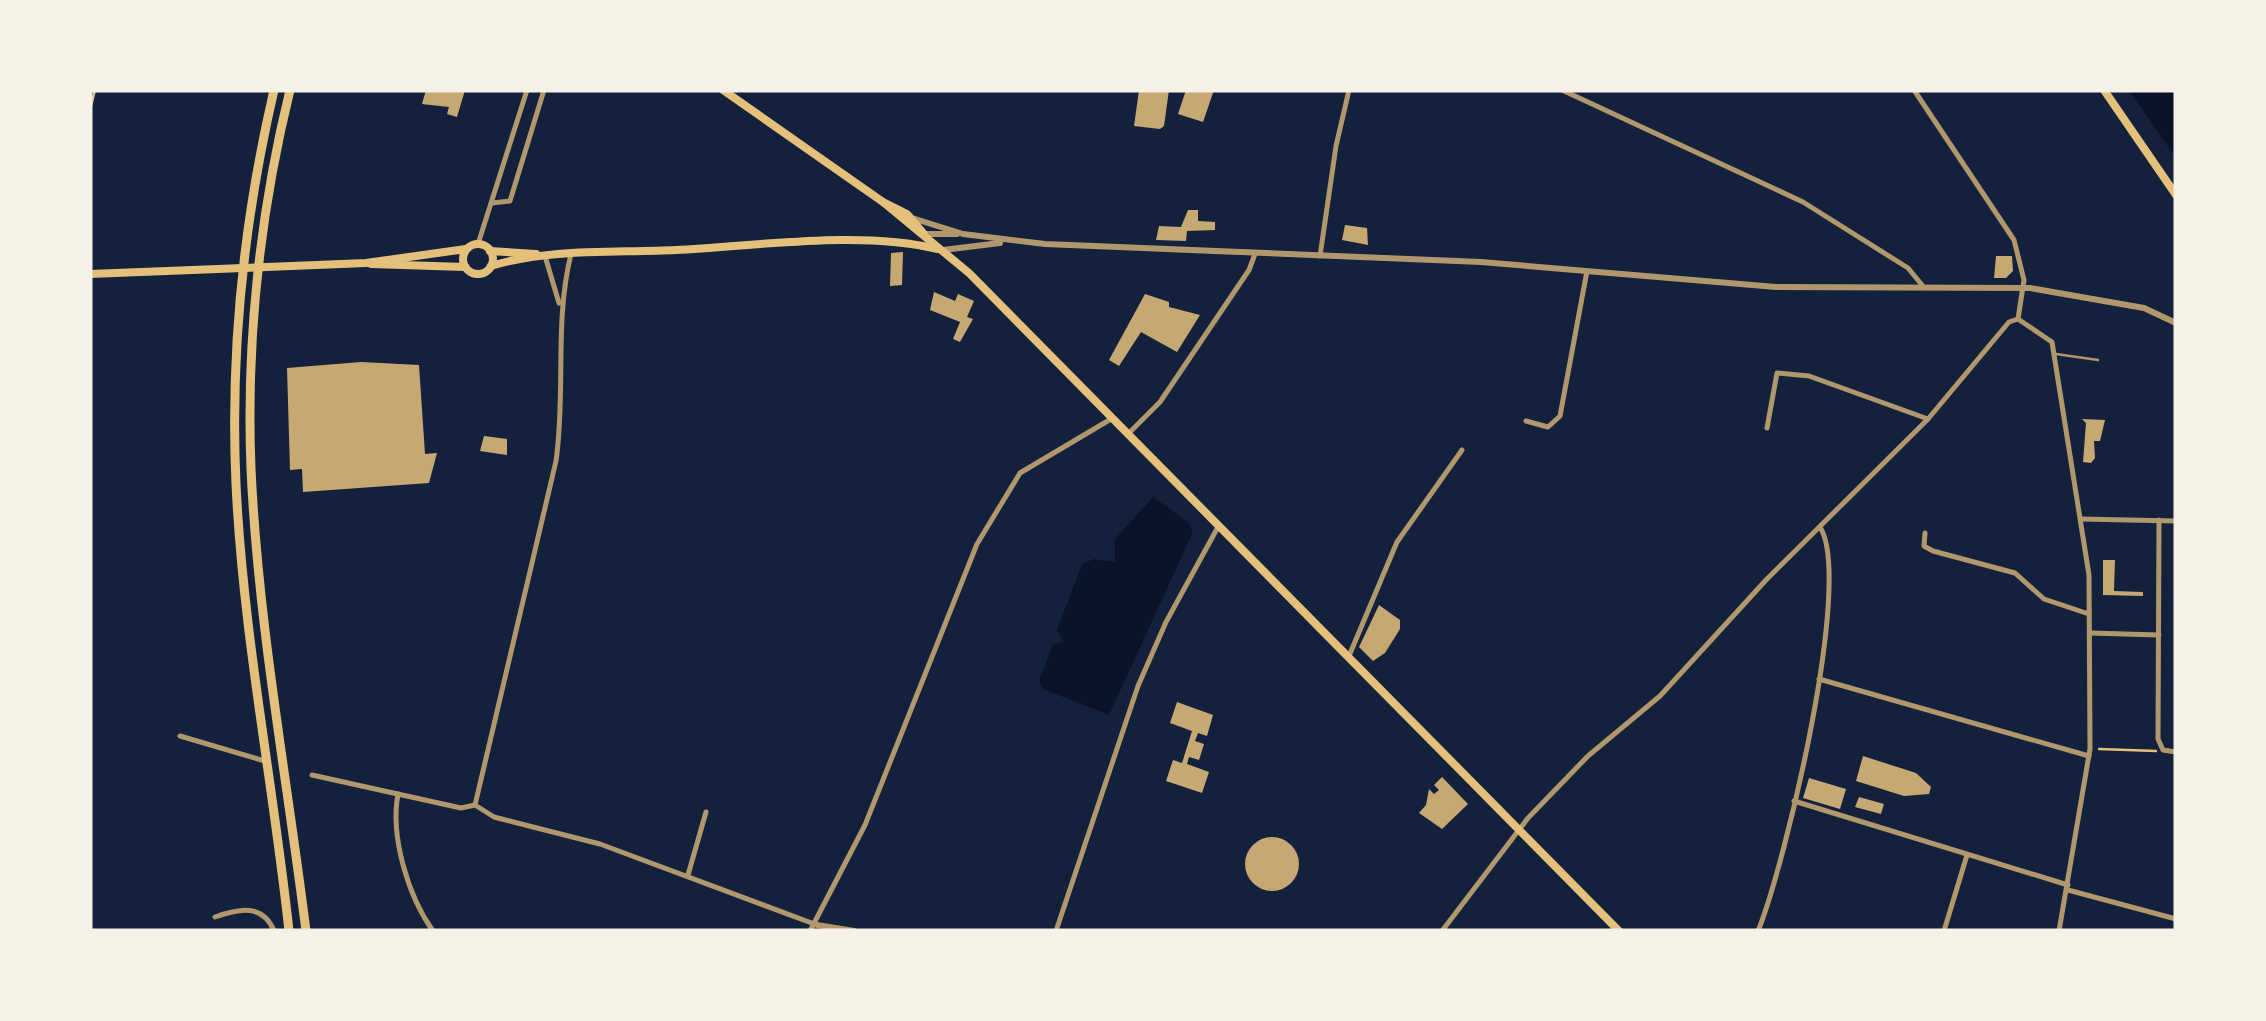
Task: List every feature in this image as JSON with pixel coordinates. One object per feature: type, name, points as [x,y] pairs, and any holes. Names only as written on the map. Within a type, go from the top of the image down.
[{"type":"main road","points":[[274,90],[243,268],[236,484],[289,931]]},
{"type":"main road","points":[[290,90],[260,268],[251,403],[253,494],[306,931]]},
{"type":"main road","points":[[724,90],[882,202],[911,218],[1220,524],[1620,931]]},
{"type":"main road","points":[[2104,90],[2176,195]]},
{"type":"main road","points":[[882,202],[901,222],[924,234]]},
{"type":"main road","points":[[366,263],[464,267],[479,274],[491,266],[545,256],[904,240],[924,234]]},
{"type":"main road","points":[[904,240],[943,250]]},
{"type":"main road","points":[[90,274],[366,263],[466,250],[478,244],[490,250],[545,256]]},
{"type":"main road","points":[[464,267],[466,250]]},
{"type":"main road","points":[[490,250],[491,266]]},
{"type":"street","points":[[478,244],[526,90]]},
{"type":"street","points":[[492,203],[510,201],[544,90]]},
{"type":"street","points":[[1320,256],[1336,146],[1350,90]]},
{"type":"street","points":[[1562,90],[1803,202],[1908,268],[1922,285]]},
{"type":"street","points":[[1914,90],[2014,240],[2022,288],[2018,319]]},
{"type":"street","points":[[911,218],[964,234],[1011,242],[1587,268],[1776,287],[2022,288],[2144,308],[2176,323]]},
{"type":"street","points":[[924,234],[964,234]]},
{"type":"street","points":[[943,250],[1011,242]]},
{"type":"street","points":[[475,805],[556,461],[562,404],[560,306],[571,254]]},
{"type":"street","points":[[1129,433],[1160,402],[1249,270],[1255,254]]},
{"type":"street","points":[[545,256],[560,306]]},
{"type":"street","points":[[1526,422],[1548,427],[1560,416],[1587,268]]},
{"type":"street","points":[[1442,931],[1520,830],[1588,756],[1660,696],[1928,420],[2010,322],[2018,319]]},
{"type":"street","points":[[2018,319],[2049,338],[2054,354],[2081,519],[2089,614],[2090,752],[2059,931]]},
{"type":"street","points":[[1767,428],[1777,374],[1809,376],[1928,420]]},
{"type":"street","points":[[810,931],[865,825],[976,544],[1020,473],[1113,418]]},
{"type":"street","points":[[1349,656],[1378,597],[1397,542],[1462,450]]},
{"type":"street","points":[[2081,519],[2176,521]]},
{"type":"street","points":[[2159,520],[2161,747],[2176,752]]},
{"type":"street","points":[[1056,931],[1138,686],[1166,622],[1220,524]]},
{"type":"street","points":[[1758,931],[1775,890],[1820,679],[1830,547],[1820,527]]},
{"type":"street","points":[[1924,532],[1924,546],[1933,551],[2015,573],[2044,599],[2089,614]]},
{"type":"street","points":[[2090,633],[2159,635]]},
{"type":"street","points":[[1820,679],[2090,752]]},
{"type":"street","points":[[180,736],[268,762]]},
{"type":"street","points":[[312,774],[461,808],[475,805],[494,817],[600,844],[817,924],[854,931]]},
{"type":"street","points":[[398,794],[395,810],[405,867],[433,931]]},
{"type":"street","points":[[1794,801],[2176,919]]},
{"type":"street","points":[[688,875],[706,812]]},
{"type":"street","points":[[1944,931],[1967,855]]},
{"type":"street","points":[[215,917],[241,909],[254,911],[266,918],[274,931]]},
{"type":"lane","points":[[2054,354],[2098,360]]},
{"type":"path","points":[[90,110],[94,90]]},
{"type":"path","points":[[2090,752],[2155,752],[2161,747]]},
{"type":"water","points":[[2129,90],[2176,90],[2176,158]]},
{"type":"water","points":[[1153,497],[1188,522],[1193,532],[1109,715],[1043,689],[1039,681],[1053,644],[1064,642],[1057,630],[1082,564],[1094,559],[1115,562],[1115,539]]},
{"type":"building","points":[[426,90],[465,90],[457,117],[447,114],[449,107],[422,104]]},
{"type":"building","points":[[1139,90],[1169,90],[1164,126],[1160,129],[1134,126]]},
{"type":"building","points":[[1186,90],[1214,90],[1203,122],[1178,114]]},
{"type":"building","points":[[1188,210],[1198,210],[1198,221],[1215,222],[1215,230],[1187,231],[1186,241],[1156,240],[1159,226],[1181,227]]},
{"type":"building","points":[[1345,225],[1367,228],[1368,245],[1342,240]]},
{"type":"building","points":[[903,252],[902,285],[890,286],[891,253]]},
{"type":"building","points":[[1996,256],[2012,256],[2013,271],[2006,278],[1994,278]]},
{"type":"building","points":[[934,292],[955,301],[958,294],[974,301],[967,317],[973,319],[960,342],[953,339],[960,322],[930,310]]},
{"type":"building","points":[[1145,294],[1169,302],[1169,307],[1200,315],[1177,352],[1141,332],[1119,366],[1109,360]]},
{"type":"building","points":[[361,362],[419,365],[425,454],[437,453],[429,483],[303,492],[302,469],[290,470],[287,368]]},
{"type":"building","points":[[2082,419],[2105,420],[2100,441],[2094,441],[2095,458],[2091,463],[2083,462],[2086,423]]},
{"type":"building","points":[[484,436],[507,439],[507,455],[480,451]]},
{"type":"building","points":[[2103,560],[2115,560],[2114,591],[2143,592],[2143,596],[2103,595]]},
{"type":"building","points":[[1379,605],[1400,620],[1400,629],[1385,653],[1373,661],[1359,647]]},
{"type":"building","points":[[1177,702],[1213,715],[1207,736],[1198,733],[1195,741],[1204,744],[1199,760],[1189,757],[1187,764],[1209,772],[1202,793],[1166,781],[1173,760],[1182,763],[1192,731],[1170,723]]},
{"type":"building","points":[[1863,756],[1916,773],[1931,787],[1929,794],[1904,796],[1856,781]]},
{"type":"building","points":[[1442,777],[1468,804],[1442,829],[1419,813],[1426,805],[1429,789],[1434,794],[1439,790],[1434,785]]},
{"type":"building","points":[[1809,778],[1846,789],[1840,809],[1803,798]]},
{"type":"building","points":[[1859,797],[1884,804],[1881,814],[1855,807]]},
{"type":"building","points":[[1272,837],[1291,845],[1299,864],[1291,883],[1272,891],[1253,883],[1245,864],[1253,845]]}]
